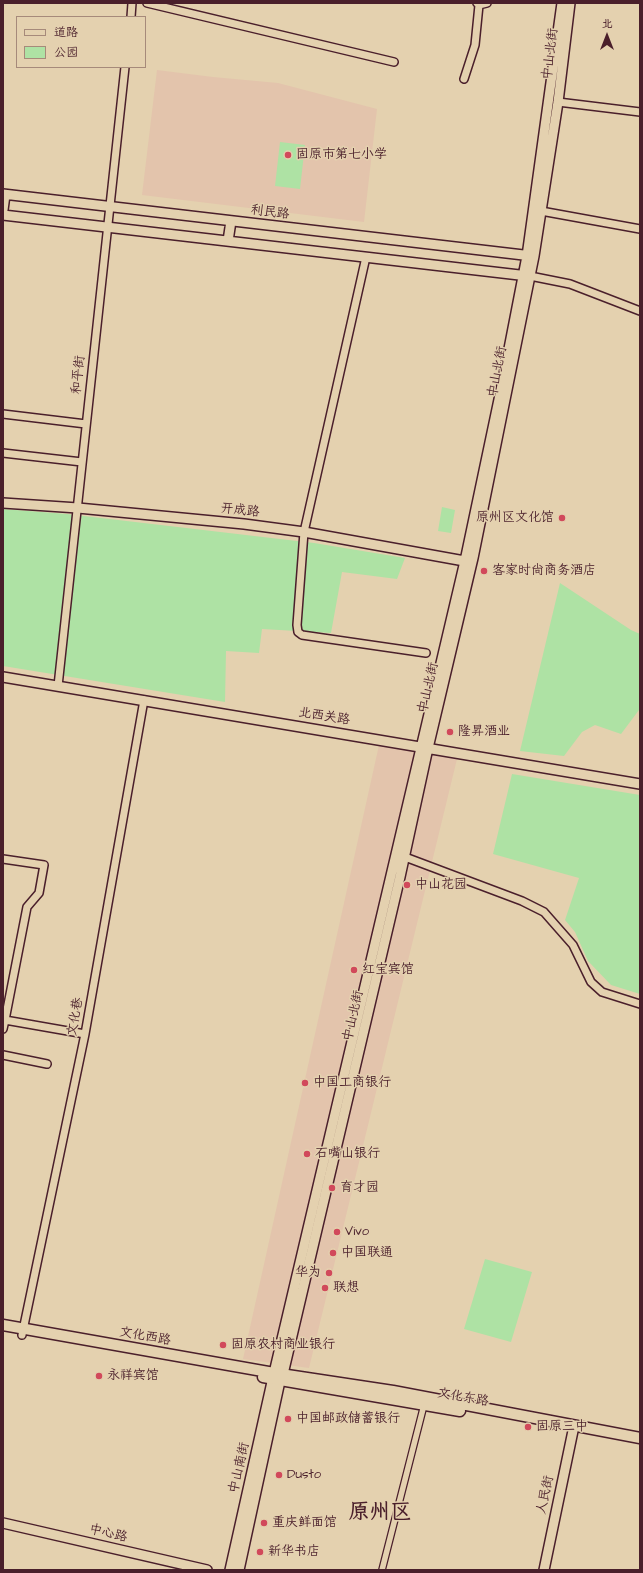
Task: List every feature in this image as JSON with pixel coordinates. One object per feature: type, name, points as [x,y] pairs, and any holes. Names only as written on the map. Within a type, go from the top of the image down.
[{"type":"main road","name":"文化西路","points":[[3,1325],[22,1332]]},
{"type":"main road","name":"文化西路","points":[[3,1332],[22,1332],[278,1377]]},
{"type":"main road","name":"文化东路","points":[[278,1377],[424,1405],[640,1438]]},
{"type":"main road","name":"文化东路","points":[[278,1377],[393,1391],[573,1428],[640,1444]]},
{"type":"street","points":[[130,16],[132,3]]},
{"type":"street","points":[[147,3],[394,62]]},
{"type":"street","points":[[464,79],[475,45],[478,4],[487,3]]},
{"type":"street","name":"中山北街","points":[[530,256],[562,3]]},
{"type":"street","name":"中山北街","points":[[278,1377],[468,561],[501,390],[541,211],[558,102],[570,3]]},
{"type":"street","name":"和平街","points":[[58,686],[125,68]]},
{"type":"street","points":[[558,102],[640,112]]},
{"type":"street","points":[[3,210],[4,194]]},
{"type":"street","name":"利民路","points":[[4,194],[530,256]]},
{"type":"street","points":[[541,211],[640,229]]},
{"type":"street","points":[[3,215],[526,276],[570,284],[640,311]]},
{"type":"street","points":[[228,241],[230,221]]},
{"type":"street","points":[[366,257],[304,532],[297,625],[298,632],[302,635],[426,653]]},
{"type":"street","points":[[3,414],[86,424]]},
{"type":"street","points":[[3,452],[82,462]]},
{"type":"street","name":"开成路","points":[[3,503],[78,508],[244,524],[304,532],[468,561]]},
{"type":"street","name":"北西关路","points":[[3,677],[640,784]]},
{"type":"street","name":"文化巷","points":[[22,1332],[85,1034],[144,700]]},
{"type":"street","name":"中山北街","points":[[278,1377],[405,857],[425,748]]},
{"type":"street","points":[[405,857],[522,901],[544,912],[573,945],[583,969],[591,982],[602,992],[640,1004]]},
{"type":"street","points":[[3,859],[44,865],[39,893],[27,907],[3,1029]]},
{"type":"street","points":[[5,1020],[85,1034]]},
{"type":"street","points":[[3,1055],[48,1064]]},
{"type":"street","name":"中山南街","points":[[230,1570],[278,1377]]},
{"type":"street","name":"中山南街","points":[[239,1570],[278,1377]]},
{"type":"street","points":[[382,1570],[424,1405]]},
{"type":"street","name":"人民街","points":[[544,1570],[573,1428]]},
{"type":"street","name":"中心路","points":[[3,1523],[207,1570]]},
{"type":"shaded area","name":"固原市第七小学","points":[[157,70],[278,83],[377,109],[364,222],[142,195]]},
{"type":"shaded area","points":[[379,745],[457,759],[309,1368],[243,1359]]},
{"type":"green space","points":[[280,142],[305,145],[300,189],[275,186]]},
{"type":"green space","points":[[442,507],[455,510],[451,533],[438,531]]},
{"type":"green space","points":[[3,509],[67,514],[314,543],[405,558],[397,579],[342,572],[331,633],[262,629],[259,653],[226,651],[225,702],[3,666]]},
{"type":"green space","points":[[560,583],[631,630],[640,634],[640,711],[639,710],[621,734],[595,725],[582,732],[564,756],[520,751]]},
{"type":"green space","points":[[512,774],[640,795],[640,994],[611,985],[588,961],[575,932],[565,920],[579,878],[493,854]]},
{"type":"green space","points":[[485,1259],[532,1272],[511,1342],[464,1329]]},
{"type":"place","name":"固原市第七小学","points":[[288,155]]},
{"type":"place","name":"原州区文化馆","points":[[562,518]]},
{"type":"place","name":"客家时尚商务酒店","points":[[484,571]]},
{"type":"place","name":"隆昇酒业","points":[[450,732]]},
{"type":"place","name":"中山花园","points":[[407,885]]},
{"type":"place","name":"红宝宾馆","points":[[354,970]]},
{"type":"place","name":"中国工商银行","points":[[305,1083]]},
{"type":"place","name":"石嘴山银行","points":[[307,1154]]},
{"type":"place","name":"育才园","points":[[332,1188]]},
{"type":"place","name":"Vivo","points":[[337,1232]]},
{"type":"place","name":"中国联通","points":[[333,1253]]},
{"type":"place","name":"华为","points":[[329,1273]]},
{"type":"place","name":"联想","points":[[325,1288]]},
{"type":"place","name":"固原农村商业银行","points":[[223,1345]]},
{"type":"place","name":"永祥宾馆","points":[[99,1376]]},
{"type":"place","name":"中国邮政储蓄银行","points":[[288,1419]]},
{"type":"place","name":"固原三中","points":[[528,1427]]},
{"type":"place","name":"Dusto","points":[[279,1475]]},
{"type":"place","name":"重庆鲜面馆","points":[[264,1523]]},
{"type":"place","name":"新华书店","points":[[260,1552]]},
{"type":"district","name":"原州区","points":[[380,1514]]}]
